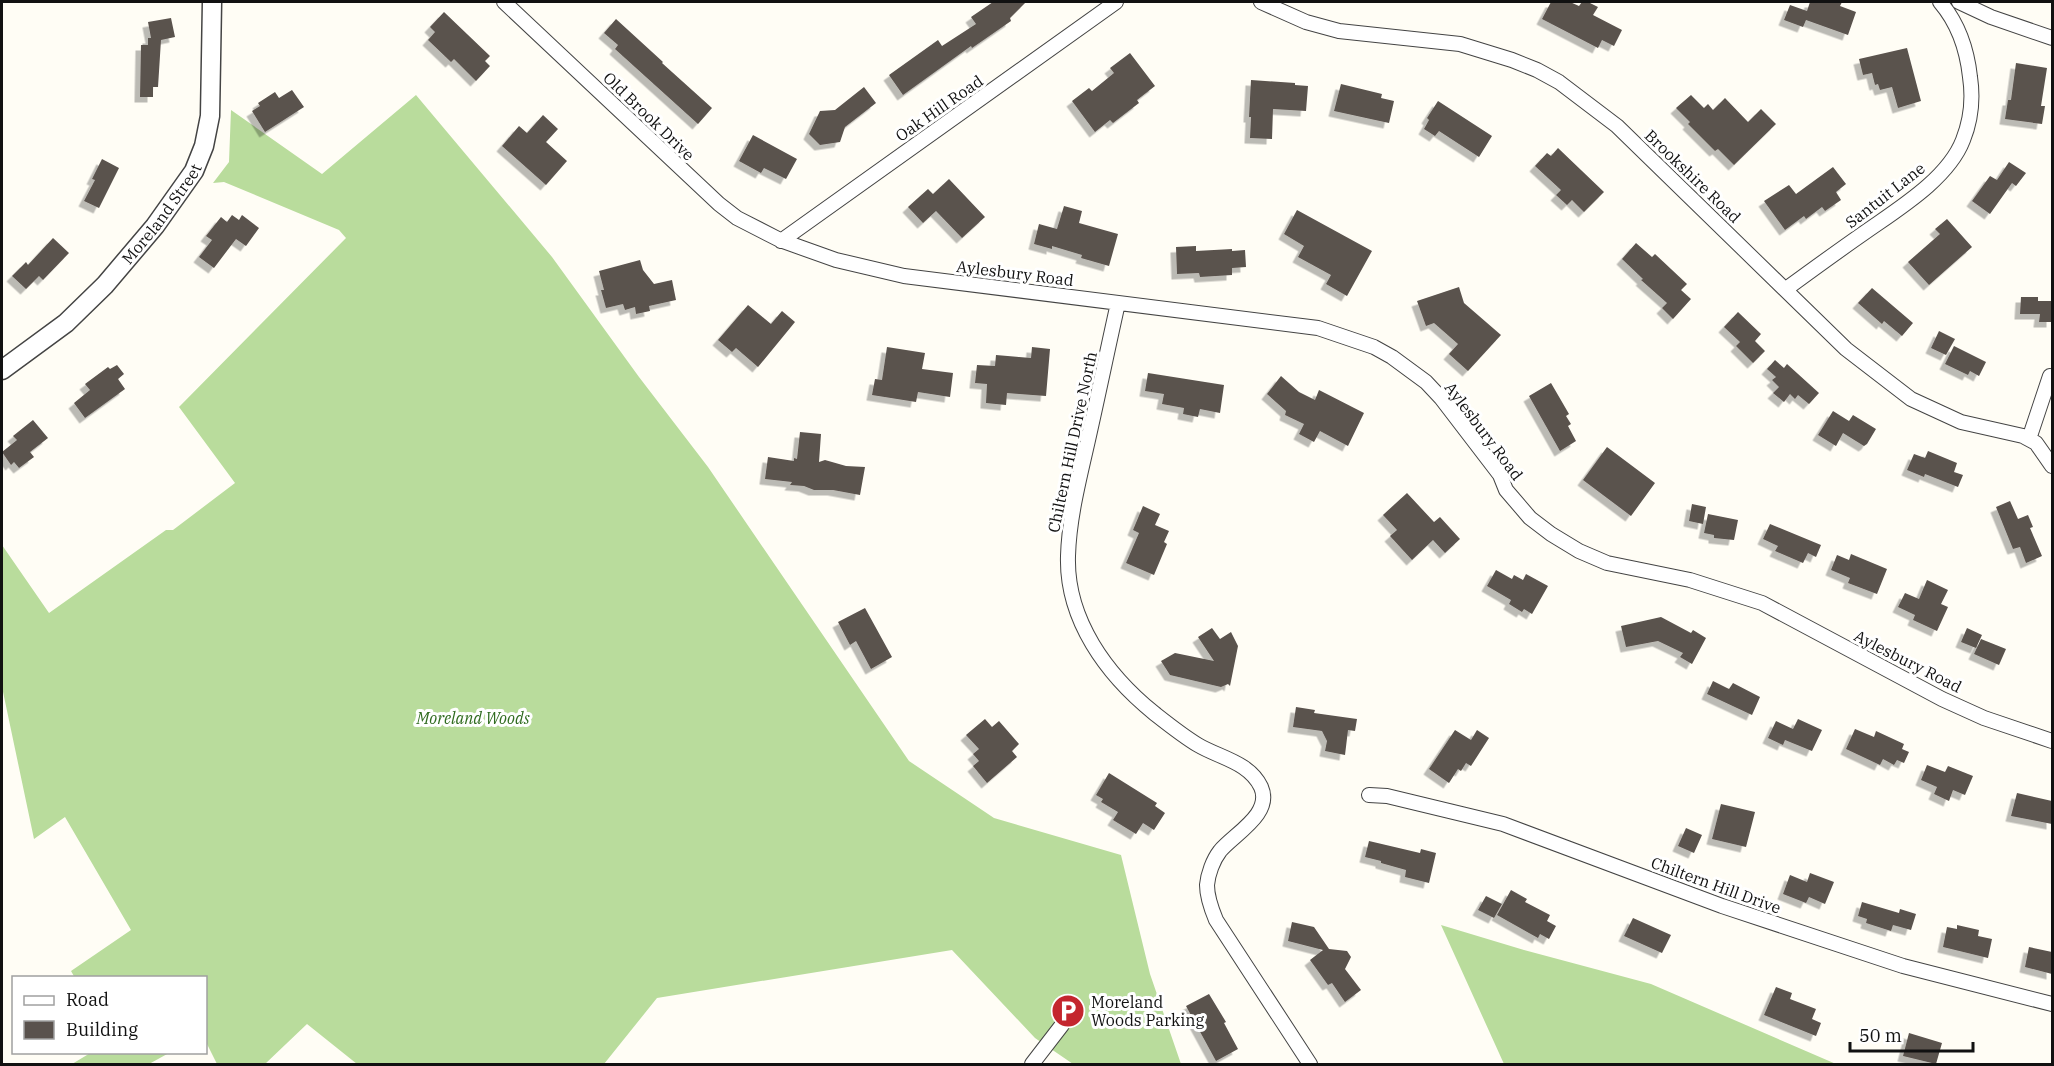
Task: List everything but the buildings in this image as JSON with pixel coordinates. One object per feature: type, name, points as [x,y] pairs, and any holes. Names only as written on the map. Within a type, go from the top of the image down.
[{"type":"street","name":"Moreland Street","points":[[2,370],[66,323],[105,285],[155,226],[194,171],[204,146],[210,116],[212,2]]},
{"type":"street","name":"Old Brook Drive","points":[[504,2],[719,204],[737,218],[781,241]]},
{"type":"street","name":"Oak Hill Road","points":[[781,241],[1116,2]]},
{"type":"street","name":"Brookshire Road","points":[[1261,2],[1306,21],[1339,31],[1460,44],[1537,70],[1580,97],[1617,126],[1846,349],[1911,399],[1961,422],[2029,439]]},
{"type":"street","name":"Santuit Lane","points":[[1786,289],[1908,202],[1946,167],[1959,147],[1971,105],[1969,66],[1961,35],[1940,2]]},
{"type":"street","points":[[1959,2],[1991,17],[2052,38]]},
{"type":"street","name":"Aylesbury Road","points":[[781,241],[836,260],[904,276],[1318,328],[1374,347],[1409,369],[1441,398],[1500,475],[1506,490],[1530,518],[1579,551],[1607,562],[1690,580],[1761,603],[1942,699],[1994,721],[2052,741]]},
{"type":"street","name":"Chiltern Hill Drive North","points":[[1118,303],[1068,541],[1067,559],[1073,596],[1089,638],[1116,677],[1146,706],[1199,746],[1242,766],[1255,776],[1262,789],[1263,800],[1257,815],[1220,852],[1211,868],[1207,884],[1209,902],[1216,920],[1310,1065]]},
{"type":"street","points":[[2050,376],[2029,439],[2036,442],[2052,466]]},
{"type":"street","name":"Chiltern Hill Drive","points":[[1369,795],[1387,796],[1503,824],[1722,906],[1903,966],[2052,1004]]},
{"type":"street","points":[[1032,1065],[1062,1025]]},
{"type":"green space","name":"Moreland Woods","points":[[416,95],[552,257],[708,467],[909,761],[994,818],[1121,855],[1150,974],[1181,1064],[1073,1064],[1035,1038],[952,950],[657,998],[604,1064],[357,1064],[307,1024],[265,1064],[217,1064],[207,1044],[207,976],[74,976],[71,971],[131,930],[65,817],[34,839],[2,687],[2,545],[49,613],[166,530],[173,530],[235,483],[179,407],[346,238],[339,230],[224,182],[213,183],[229,162],[231,110],[322,174]]},
{"type":"green space","points":[[1441,925],[1651,984],[1836,1064],[1504,1064]]},
{"type":"green space","points":[[89,1054],[167,1054],[149,1064],[72,1064]]},
{"type":"place","name":"Moreland Woods Parking","points":[[1068,1011]]}]
